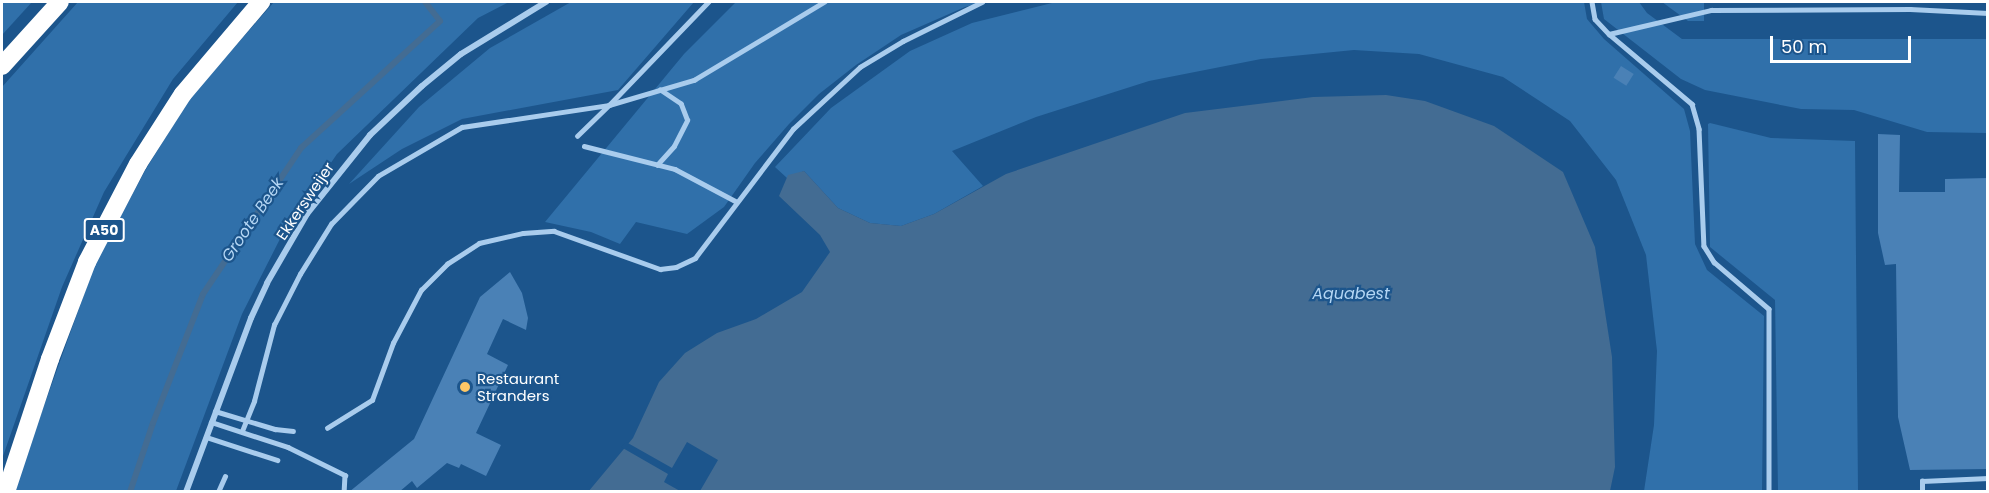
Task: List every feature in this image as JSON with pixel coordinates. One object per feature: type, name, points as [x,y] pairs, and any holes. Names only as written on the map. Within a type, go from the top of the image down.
[{"type":"highway","points":[[2,66],[60,2]]},
{"type":"highway","name":"A50","points":[[6,492],[50,359],[87,262],[138,164],[183,94],[261,2]]},
{"type":"street","name":"Ekkersweijer","points":[[186,492],[211,422],[267,283],[307,214],[347,161],[422,86],[461,54],[546,2]]},
{"type":"lane","points":[[577,136],[708,2]]},
{"type":"lane","points":[[242,431],[274,325],[300,274],[331,224],[378,176],[462,127],[609,105],[694,80],[824,2]]},
{"type":"lane","points":[[327,428],[372,400],[393,343],[421,290],[447,264],[479,243],[523,233],[554,231],[660,269],[676,267],[695,258],[793,129],[860,67],[913,36],[982,2]]},
{"type":"lane","points":[[1592,2],[1595,19],[1609,34],[1692,104],[1699,129],[1704,246],[1714,262],[1769,309],[1769,492]]},
{"type":"lane","points":[[1910,2],[1910,9]]},
{"type":"lane","points":[[1609,34],[1711,10],[1910,9],[1988,13]]},
{"type":"lane","points":[[657,165],[674,146],[687,120],[681,104],[660,90]]},
{"type":"lane","points":[[584,146],[675,170],[737,202]]},
{"type":"lane","points":[[216,411],[275,429],[293,431]]},
{"type":"lane","points":[[211,422],[288,447],[345,475],[344,492]]},
{"type":"lane","points":[[206,437],[277,460]]},
{"type":"lane","points":[[218,492],[225,476]]},
{"type":"lane","points":[[1922,492],[1923,481],[1988,478]]},
{"type":"shaded area","points":[[2,2],[32,2],[2,35]]},
{"type":"shaded area","points":[[78,2],[238,2],[173,79],[104,192],[62,287],[2,459],[2,87]]},
{"type":"shaded area","points":[[274,2],[509,2],[478,18],[337,154],[283,233],[242,314],[176,491],[13,492],[95,264],[146,169],[190,98]]},
{"type":"shaded area","points":[[571,2],[694,2],[618,90],[462,119],[402,149],[349,184],[419,107],[490,48]]},
{"type":"shaded area","points":[[736,2],[984,2],[965,7],[901,35],[856,65],[819,94],[789,124],[755,163],[724,207],[687,234],[636,222],[620,244],[591,232],[545,222],[684,54]]},
{"type":"shaded area","points":[[1056,2],[1584,2],[1587,19],[1604,39],[1684,109],[1690,131],[1695,244],[1707,270],[1764,316],[1762,491],[1644,491],[1654,425],[1657,351],[1646,255],[1616,180],[1570,121],[1503,77],[1419,54],[1354,50],[1261,59],[1149,81],[1036,117],[952,151],[983,186],[934,214],[901,226],[870,223],[838,208],[804,171],[787,178],[775,167],[831,108],[910,51],[972,23]]},
{"type":"shaded area","points":[[1601,2],[1639,2],[1647,13],[1682,39],[1987,39],[1987,133],[1927,132],[1854,110],[1801,109],[1705,90],[1681,79],[1604,19]]},
{"type":"shaded area","points":[[1662,2],[1704,2],[1704,21],[1688,21]]},
{"type":"shaded area","points":[[1708,124],[1771,138],[1855,141],[1858,491],[1778,491],[1775,300],[1710,247]]},
{"type":"water","name":"Aquabest","points":[[1386,95],[1425,101],[1494,126],[1563,172],[1595,247],[1612,357],[1615,467],[1610,491],[588,492],[633,438],[659,382],[685,353],[717,333],[756,319],[802,292],[830,252],[820,235],[779,196],[788,175],[804,171],[838,208],[870,223],[901,226],[934,214],[1006,174],[1185,113],[1313,97]]},
{"type":"pier","points":[[626,442],[672,468],[687,442],[718,460],[700,491],[680,491],[664,482],[668,474],[621,447]]},
{"type":"building","points":[[1621,66],[1634,74],[1626,86],[1614,78]]},
{"type":"building","points":[[1878,134],[1900,135],[1899,192],[1945,192],[1945,179],[1988,178],[1988,469],[1910,470],[1898,417],[1896,264],[1885,265],[1878,233]]},
{"type":"building","points":[[510,272],[522,293],[528,318],[526,330],[503,319],[487,354],[508,365],[476,433],[501,445],[486,476],[461,464],[459,468],[447,463],[417,488],[412,481],[399,492],[349,492],[414,439],[480,297]]},
{"type":"waterway","name":"Groote Beek","points":[[130,492],[153,423],[203,294],[301,148],[440,21],[425,2]]},
{"type":"place","name":"Restaurant Stranders","points":[[465,387]]}]
